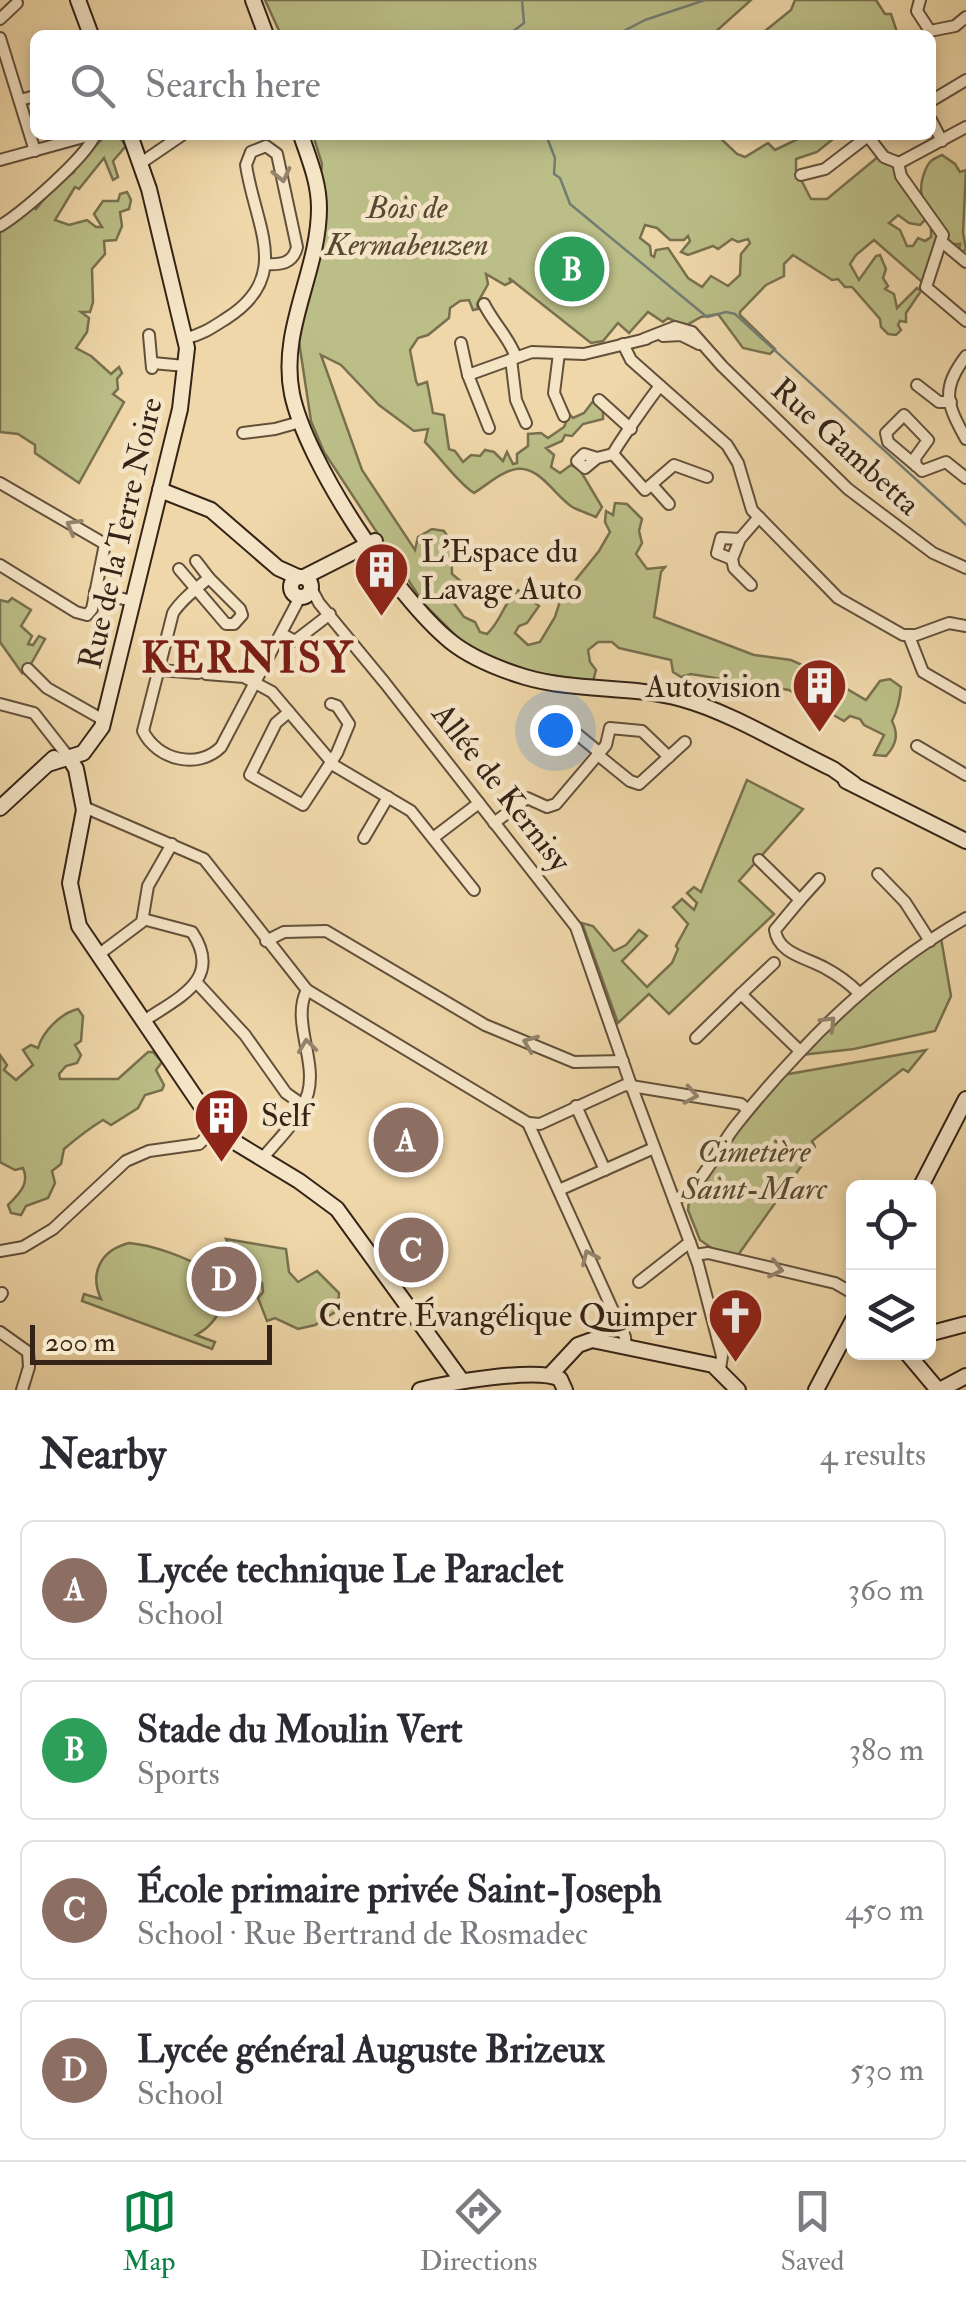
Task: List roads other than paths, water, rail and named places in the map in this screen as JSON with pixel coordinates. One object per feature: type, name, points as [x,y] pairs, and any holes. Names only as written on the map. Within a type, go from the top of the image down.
[{"type":"street","points":[[78,0],[89,30]]},
{"type":"street","points":[[253,0],[264,30]]},
{"type":"street","points":[[920,0],[916,8],[929,30]]},
{"type":"street","points":[[0,19],[18,2]]},
{"type":"street","points":[[935,30],[954,26],[966,17]]},
{"type":"street","points":[[0,38],[30,134]]},
{"type":"street","points":[[936,98],[966,80]]},
{"type":"street","points":[[20,100],[30,97]]},
{"type":"street","points":[[900,165],[966,127]]},
{"type":"street","points":[[936,130],[942,141]]},
{"type":"street","points":[[32,140],[35,151]]},
{"type":"street","points":[[0,160],[75,140]]},
{"type":"street","points":[[0,226],[22,210],[92,140]]},
{"type":"street","name":"Rue de la Terre Noire","points":[[68,756],[83,748],[99,723],[180,409],[186,338],[132,140]]},
{"type":"street","points":[[141,163],[175,140]]},
{"type":"street","points":[[302,140],[316,178],[319,210],[314,250],[290,349],[289,376],[300,422],[367,551],[424,615],[458,648],[516,674],[559,685],[660,694],[688,701],[720,715],[751,736],[966,840]]},
{"type":"street","points":[[801,175],[825,169],[865,140]]},
{"type":"street","points":[[873,140],[887,159],[900,165]]},
{"type":"street","points":[[186,338],[202,334],[248,304],[261,285],[265,264],[246,165],[252,152],[266,146],[275,150],[278,158],[297,248],[286,262],[265,264]]},
{"type":"street","points":[[900,165],[901,176],[940,230],[942,242],[926,287],[966,321]]},
{"type":"street","points":[[942,242],[966,262]]},
{"type":"street","points":[[484,304],[493,323],[507,334],[516,400],[526,423]]},
{"type":"street","name":"Rue Gambetta","points":[[623,344],[686,333],[704,346],[856,496],[933,554],[966,568]]},
{"type":"street","name":"Rue de la Terre Noire","points":[[149,335],[153,366],[184,366]]},
{"type":"street","points":[[461,343],[468,375],[489,428]]},
{"type":"street","points":[[468,375],[536,352],[584,354],[623,344],[631,360],[730,449],[749,504],[838,598],[876,622],[909,636],[949,623],[966,626]]},
{"type":"street","points":[[559,352],[554,393],[564,416]]},
{"type":"street","points":[[966,356],[949,381],[951,402],[966,439]]},
{"type":"street","points":[[917,385],[939,402],[951,402]]},
{"type":"street","points":[[660,386],[614,447],[613,454],[644,489],[674,466],[707,478]]},
{"type":"street","points":[[599,400],[631,429]]},
{"type":"street","points":[[916,466],[915,458],[928,440],[904,414],[886,434],[886,440],[916,466],[926,472],[948,463],[966,478]]},
{"type":"street","points":[[243,432],[300,422]]},
{"type":"street","points":[[597,458],[613,454]]},
{"type":"street","points":[[0,483],[105,544],[90,612],[81,614],[0,565]]},
{"type":"street","points":[[652,485],[670,504]]},
{"type":"street","name":"Allée de Kernisy","points":[[160,490],[208,508],[305,587],[576,927],[695,1255],[723,1361],[720,1369]]},
{"type":"street","points":[[751,585],[734,568],[732,560],[740,539],[759,517]]},
{"type":"street","points":[[732,560],[716,550],[721,538],[740,539]]},
{"type":"street","points":[[209,578],[172,613],[144,734],[171,756],[187,761],[205,759],[221,747],[305,587],[367,551]]},
{"type":"street","points":[[179,569],[226,624],[238,621],[240,610],[196,561]]},
{"type":"street","points":[[95,592],[132,601]]},
{"type":"street","points":[[286,636],[295,642],[330,614]]},
{"type":"street","points":[[909,636],[924,672],[966,697]]},
{"type":"street","points":[[28,669],[47,688],[99,723]]},
{"type":"street","points":[[158,670],[239,676],[274,694],[330,762],[411,811],[474,890]]},
{"type":"street","points":[[0,704],[34,713],[76,769],[84,807],[70,883],[77,922],[98,955],[218,1126],[238,1144],[300,1181],[337,1209],[462,1382]]},
{"type":"street","points":[[289,712],[274,726],[250,771],[251,776],[303,805],[340,747],[348,724],[337,706],[331,704]]},
{"type":"street","points":[[560,720],[639,784],[685,742]]},
{"type":"street","points":[[494,822],[527,798],[553,806],[608,742],[610,728],[642,730],[669,757]]},
{"type":"street","points":[[917,746],[966,774]]},
{"type":"street","points":[[0,808],[48,764],[68,756]]},
{"type":"street","points":[[364,838],[388,797]]},
{"type":"street","points":[[433,838],[479,803]]},
{"type":"street","points":[[84,807],[206,862],[307,990],[528,1123],[540,1124],[631,1085],[741,1104],[748,1110]]},
{"type":"street","points":[[98,955],[138,927],[148,886],[172,844]]},
{"type":"street","points":[[759,860],[800,900]]},
{"type":"street","points":[[878,874],[908,906],[930,941]]},
{"type":"street","points":[[819,879],[777,926],[776,938],[798,957],[828,969],[859,993]]},
{"type":"street","points":[[674,1200],[689,1191],[748,1110],[800,1051],[859,993],[966,918]]},
{"type":"street","points":[[143,919],[192,932],[202,972],[198,984],[144,1021]]},
{"type":"street","points":[[266,941],[284,932],[326,931],[484,1025],[574,1062],[623,1060]]},
{"type":"street","points":[[696,1038],[774,962]]},
{"type":"street","points":[[198,984],[245,1034],[286,1093],[303,1105]]},
{"type":"street","points":[[262,1159],[286,1133],[303,1105],[310,1083],[301,1003],[307,990]]},
{"type":"street","points":[[741,994],[800,1051]]},
{"type":"street","points":[[924,1180],[966,1099]]},
{"type":"street","points":[[576,1106],[605,1170]]},
{"type":"street","points":[[528,1123],[626,1337],[626,1347]]},
{"type":"street","points":[[0,1251],[24,1247],[53,1228],[126,1160],[149,1151],[199,1144],[218,1126]]},
{"type":"street","points":[[558,1190],[654,1148]]},
{"type":"street","points":[[639,1282],[690,1242]]},
{"type":"street","points":[[695,1255],[708,1252],[828,1281],[846,1290]]},
{"type":"street","points":[[936,1332],[966,1324]]},
{"type":"street","points":[[0,1332],[28,1352],[30,1363],[22,1390]]},
{"type":"street","points":[[816,1390],[846,1333]]},
{"type":"street","points":[[551,1374],[582,1342],[701,1361],[720,1369],[738,1390]]},
{"type":"street","points":[[437,1388],[444,1372],[443,1359]]},
{"type":"street","points":[[913,1360],[939,1390],[966,1376]]},
{"type":"street","points":[[420,1390],[551,1374],[562,1381],[565,1390]]},
{"type":"waterway","points":[[515,30],[524,23],[522,0]]},
{"type":"waterway","points":[[626,30],[705,0]]},
{"type":"waterway","points":[[548,140],[555,158],[554,174],[560,178],[570,204],[707,317],[735,314],[966,525]]},
{"type":"place","name":"Stade du Moulin Vert","points":[[572,269]]},
{"type":"place","name":"L'Espace du Lavage Auto","points":[[382,618]]},
{"type":"place","name":"Autovision","points":[[820,735]]},
{"type":"place","name":"Lycée technique Le Paraclet","points":[[406,1140]]},
{"type":"place","name":"Self","points":[[222,1164]]},
{"type":"place","name":"École primaire privée Saint-Joseph","points":[[411,1250]]},
{"type":"place","name":"Lycée général Auguste Brizeux","points":[[224,1279]]},
{"type":"place","name":"Centre Évangélique Quimper","points":[[736,1364]]},
{"type":"district","name":"KERNISY","points":[[248,657]]},
{"type":"park label","name":"Bois de Kermabeuzen","points":[[407,226]]},
{"type":"park label","name":"Cimetière Saint-Marc","points":[[754,1170]]}]
